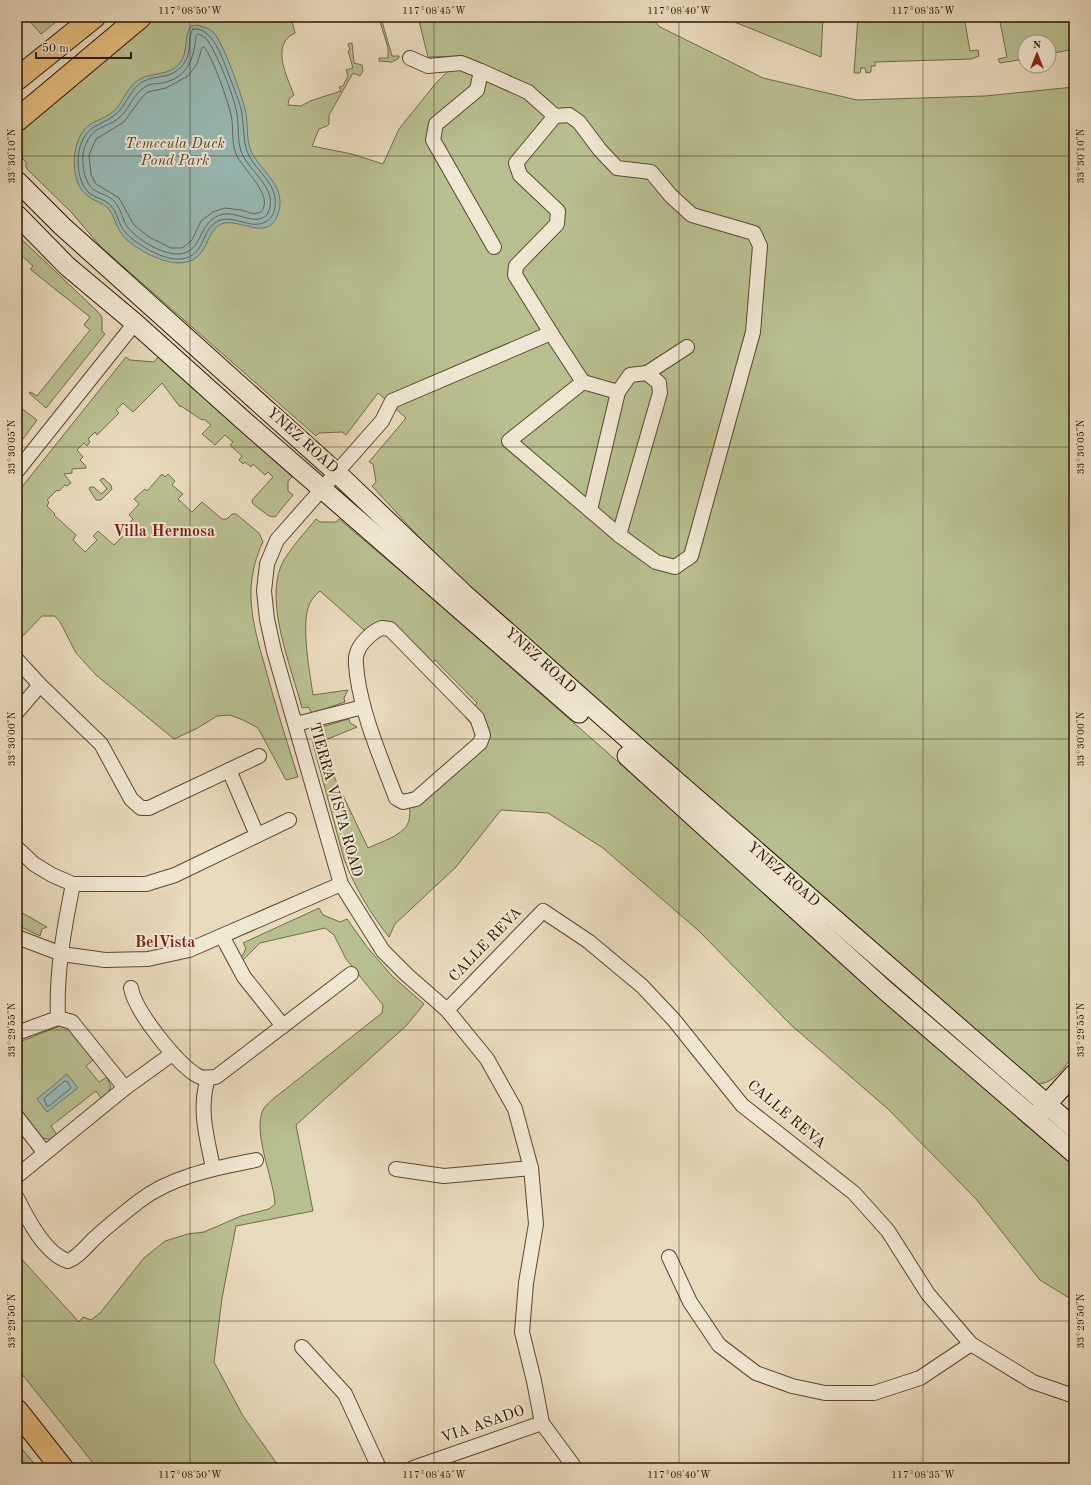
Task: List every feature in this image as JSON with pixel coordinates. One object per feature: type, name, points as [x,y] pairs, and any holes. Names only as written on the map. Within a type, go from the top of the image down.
[{"type":"main road","points":[[17,79],[94,17]]},
{"type":"main road","points":[[17,120],[140,17]]},
{"type":"main road","name":"YNEZ ROAD","points":[[17,181],[62,226],[337,473],[463,593],[1040,1111],[1074,1153]]},
{"type":"main road","name":"YNEZ ROAD","points":[[17,215],[67,266],[135,323],[616,745],[886,990],[1040,1111],[1074,1128]]},
{"type":"main road","points":[[135,323],[144,318],[157,326],[212,373],[234,380]]},
{"type":"main road","points":[[1040,1111],[1074,1074]]},
{"type":"main road","points":[[17,1411],[62,1468]]},
{"type":"street","points":[[410,58],[428,66],[461,63],[528,92],[555,116],[569,115],[579,122],[600,150],[617,168],[651,172],[671,196],[692,215],[754,233],[760,246],[753,332],[691,556],[675,567],[656,562],[619,535],[509,441],[583,382]]},
{"type":"street","points":[[481,71],[477,90],[436,124],[433,140],[494,247]]},
{"type":"street","points":[[555,116],[516,163],[520,175],[558,211],[557,224],[516,266],[514,275],[583,382],[618,392]]},
{"type":"street","points":[[17,471],[92,374],[135,323]]},
{"type":"street","name":"TIERRA VISTA ROAD","points":[[551,333],[392,401],[382,421],[277,540],[267,564],[264,591],[274,651],[341,884],[383,951],[407,975],[447,1010],[487,1059],[515,1109],[531,1168],[536,1224],[526,1283],[522,1332],[534,1381],[542,1423],[575,1468]]},
{"type":"street","points":[[590,510],[618,392],[630,375],[647,373],[687,347]]},
{"type":"street","points":[[619,535],[660,393],[659,383],[647,373]]},
{"type":"street","points":[[382,628],[390,629],[477,718],[483,735],[480,742],[416,799],[403,802],[396,798],[363,708],[356,660],[357,652],[375,630],[382,628]]},
{"type":"street","points":[[17,660],[40,685],[101,744],[131,799],[141,808],[149,808],[259,756]]},
{"type":"street","points":[[17,712],[40,685]]},
{"type":"street","points":[[296,724],[363,708]]},
{"type":"street","points":[[229,770],[257,835]]},
{"type":"street","points":[[17,848],[34,864],[52,875],[73,884],[146,884],[175,875],[289,820]]},
{"type":"street","points":[[58,1018],[57,992],[60,953],[73,884]]},
{"type":"street","points":[[17,937],[60,953],[105,960],[148,960],[189,950],[341,884]]},
{"type":"street","name":"CALLE REVA","points":[[447,1010],[543,911],[588,941],[642,986],[674,1020],[742,1105],[854,1193],[888,1231],[928,1294],[971,1344],[1033,1382],[1074,1396]]},
{"type":"street","points":[[222,936],[244,977],[282,1026]]},
{"type":"street","points":[[131,988],[135,1002],[172,1054],[199,1076],[208,1078],[216,1076],[351,974]]},
{"type":"street","points":[[17,1033],[58,1018],[72,1022],[125,1088]]},
{"type":"street","points":[[17,1176],[44,1152],[125,1088],[172,1054]]},
{"type":"street","points":[[208,1078],[203,1098],[202,1111],[213,1168]]},
{"type":"street","points":[[17,1117],[44,1152]]},
{"type":"street","points":[[17,1198],[30,1225],[56,1254],[68,1261],[74,1259],[95,1238],[140,1201],[171,1183],[213,1168],[256,1160]]},
{"type":"street","points":[[396,1170],[444,1176],[531,1168]]},
{"type":"street","points":[[669,1257],[690,1302],[719,1345],[756,1373],[792,1386],[825,1393],[874,1393],[920,1378],[971,1344]]},
{"type":"street","points":[[302,1347],[345,1394],[379,1468]]},
{"type":"street","name":"VIA ASADO","points":[[413,1468],[542,1423]]},
{"type":"green space","points":[[26,17],[62,17],[41,34]]},
{"type":"green space","name":"Temecula Duck Pond Park","points":[[156,17],[291,17],[295,33],[287,38],[283,45],[282,53],[282,61],[294,95],[289,99],[288,105],[301,106],[310,101],[341,91],[339,87],[343,86],[348,76],[346,70],[353,68],[348,51],[350,50],[348,44],[352,43],[354,63],[362,65],[363,71],[360,76],[353,73],[329,115],[329,124],[319,129],[312,146],[352,154],[383,164],[399,129],[436,83],[464,56],[428,57],[418,17],[651,17],[660,27],[763,78],[857,100],[985,96],[1074,87],[1074,1055],[1054,1078],[1037,1084],[466,588],[372,486],[376,482],[373,464],[369,462],[406,418],[378,393],[346,435],[342,432],[319,433],[316,436],[101,247],[72,213],[26,168],[26,162],[22,158],[22,136],[19,130]]},
{"type":"green space","points":[[722,17],[823,17],[821,57]]},
{"type":"green space","points":[[858,17],[964,17],[970,51],[978,50],[979,56],[971,59],[875,62],[875,66],[871,66],[871,72],[866,73],[865,68],[861,68],[860,73],[854,73]]},
{"type":"green space","points":[[999,17],[1074,17],[1074,49],[1057,52],[1057,34],[1017,34],[1017,60],[1000,63],[998,59],[1007,57]]},
{"type":"green space","points":[[379,18],[381,18],[392,56],[399,56],[399,58],[392,62],[379,61],[379,58],[388,58],[388,48]]},
{"type":"green space","points":[[17,235],[97,311],[102,317],[102,331],[105,334],[46,408],[29,393],[31,392],[37,396],[90,330],[84,325],[90,317],[30,269],[33,266],[22,256],[17,260]]},
{"type":"green space","points":[[126,357],[130,360],[154,362],[158,357],[292,477],[288,481],[288,491],[293,495],[275,517],[269,516],[253,504],[252,500],[273,477],[268,472],[265,475],[253,464],[251,467],[245,462],[243,464],[239,460],[242,456],[230,445],[233,442],[225,435],[215,445],[202,434],[211,425],[204,419],[202,420],[181,406],[180,407],[162,383],[133,412],[123,403],[116,410],[119,413],[97,435],[95,432],[88,439],[90,442],[87,446],[84,443],[77,450],[83,457],[80,460],[86,468],[72,469],[72,473],[64,474],[71,483],[67,486],[65,485],[59,491],[57,490],[47,500],[49,502],[47,506],[55,514],[54,515],[76,535],[73,540],[85,552],[97,540],[93,536],[98,531],[114,545],[126,533],[123,530],[133,519],[129,515],[139,504],[134,499],[145,489],[147,491],[162,474],[165,477],[168,474],[175,481],[172,485],[183,494],[178,499],[192,512],[202,502],[222,519],[227,519],[232,514],[236,514],[259,533],[263,542],[256,558],[251,588],[254,626],[298,777],[286,780],[258,728],[230,715],[217,716],[196,729],[174,739],[96,675],[76,653],[60,622],[55,616],[42,616],[17,642],[17,493]]},
{"type":"green space","points":[[17,405],[37,420],[17,447],[17,417],[20,413],[17,411]]},
{"type":"green space","points":[[103,478],[111,485],[112,489],[101,500],[96,500],[89,489],[90,487],[94,487],[101,494],[107,489],[100,480]]},
{"type":"green space","points":[[316,519],[320,522],[336,522],[339,519],[417,585],[1074,1163],[1074,1301],[1040,1280],[976,1199],[888,1109],[791,1025],[699,931],[603,848],[548,813],[501,810],[456,867],[395,924],[389,937],[364,900],[344,859],[312,740],[319,732],[318,728],[349,719],[350,723],[357,727],[318,743],[368,848],[398,834],[403,830],[410,817],[408,794],[415,791],[475,738],[475,728],[465,717],[477,703],[435,660],[430,664],[400,631],[371,628],[364,630],[320,591],[310,603],[306,622],[308,662],[313,695],[348,690],[344,698],[345,702],[312,713],[308,707],[302,708],[278,618],[276,599],[277,582],[284,560]]},
{"type":"green space","points":[[319,908],[323,915],[340,922],[347,919],[367,947],[392,976],[424,1004],[406,1026],[296,1125],[313,1211],[236,1226],[222,1298],[214,1362],[243,1416],[280,1468],[97,1468],[17,1368],[17,1254],[79,1322],[83,1317],[91,1320],[100,1313],[144,1258],[165,1241],[188,1234],[204,1232],[241,1216],[269,1209],[275,1204],[260,1129],[261,1117],[264,1108],[273,1099],[382,1013],[383,1005],[346,959],[334,935],[325,928],[260,943],[241,962],[238,957],[243,955],[246,948],[243,943]]},
{"type":"green space","points":[[17,910],[47,927],[42,929],[40,936],[17,925]]},
{"type":"green space","points":[[62,1025],[68,1029],[93,1060],[86,1066],[99,1082],[107,1077],[111,1087],[105,1098],[101,1098],[96,1091],[51,1126],[57,1135],[51,1139],[46,1139],[40,1136],[17,1104],[17,1043]]},
{"type":"green space","points":[[17,1443],[38,1468],[17,1468]]},
{"type":"water","points":[[198,25],[213,32],[222,46],[236,80],[245,109],[250,148],[276,187],[280,202],[279,211],[275,221],[269,226],[255,228],[225,223],[218,226],[213,231],[197,257],[189,261],[178,263],[155,257],[131,244],[125,238],[119,230],[108,208],[88,196],[79,186],[75,172],[74,157],[77,144],[84,130],[92,123],[114,111],[136,82],[145,77],[175,68],[179,64],[184,55],[189,30],[191,26]]},
{"type":"water","points":[[67,1074],[78,1088],[47,1112],[37,1099]]},
{"type":"district","name":"Villa Hermosa","points":[[164,532]]},
{"type":"district","name":"BelVista","points":[[165,943]]}]
